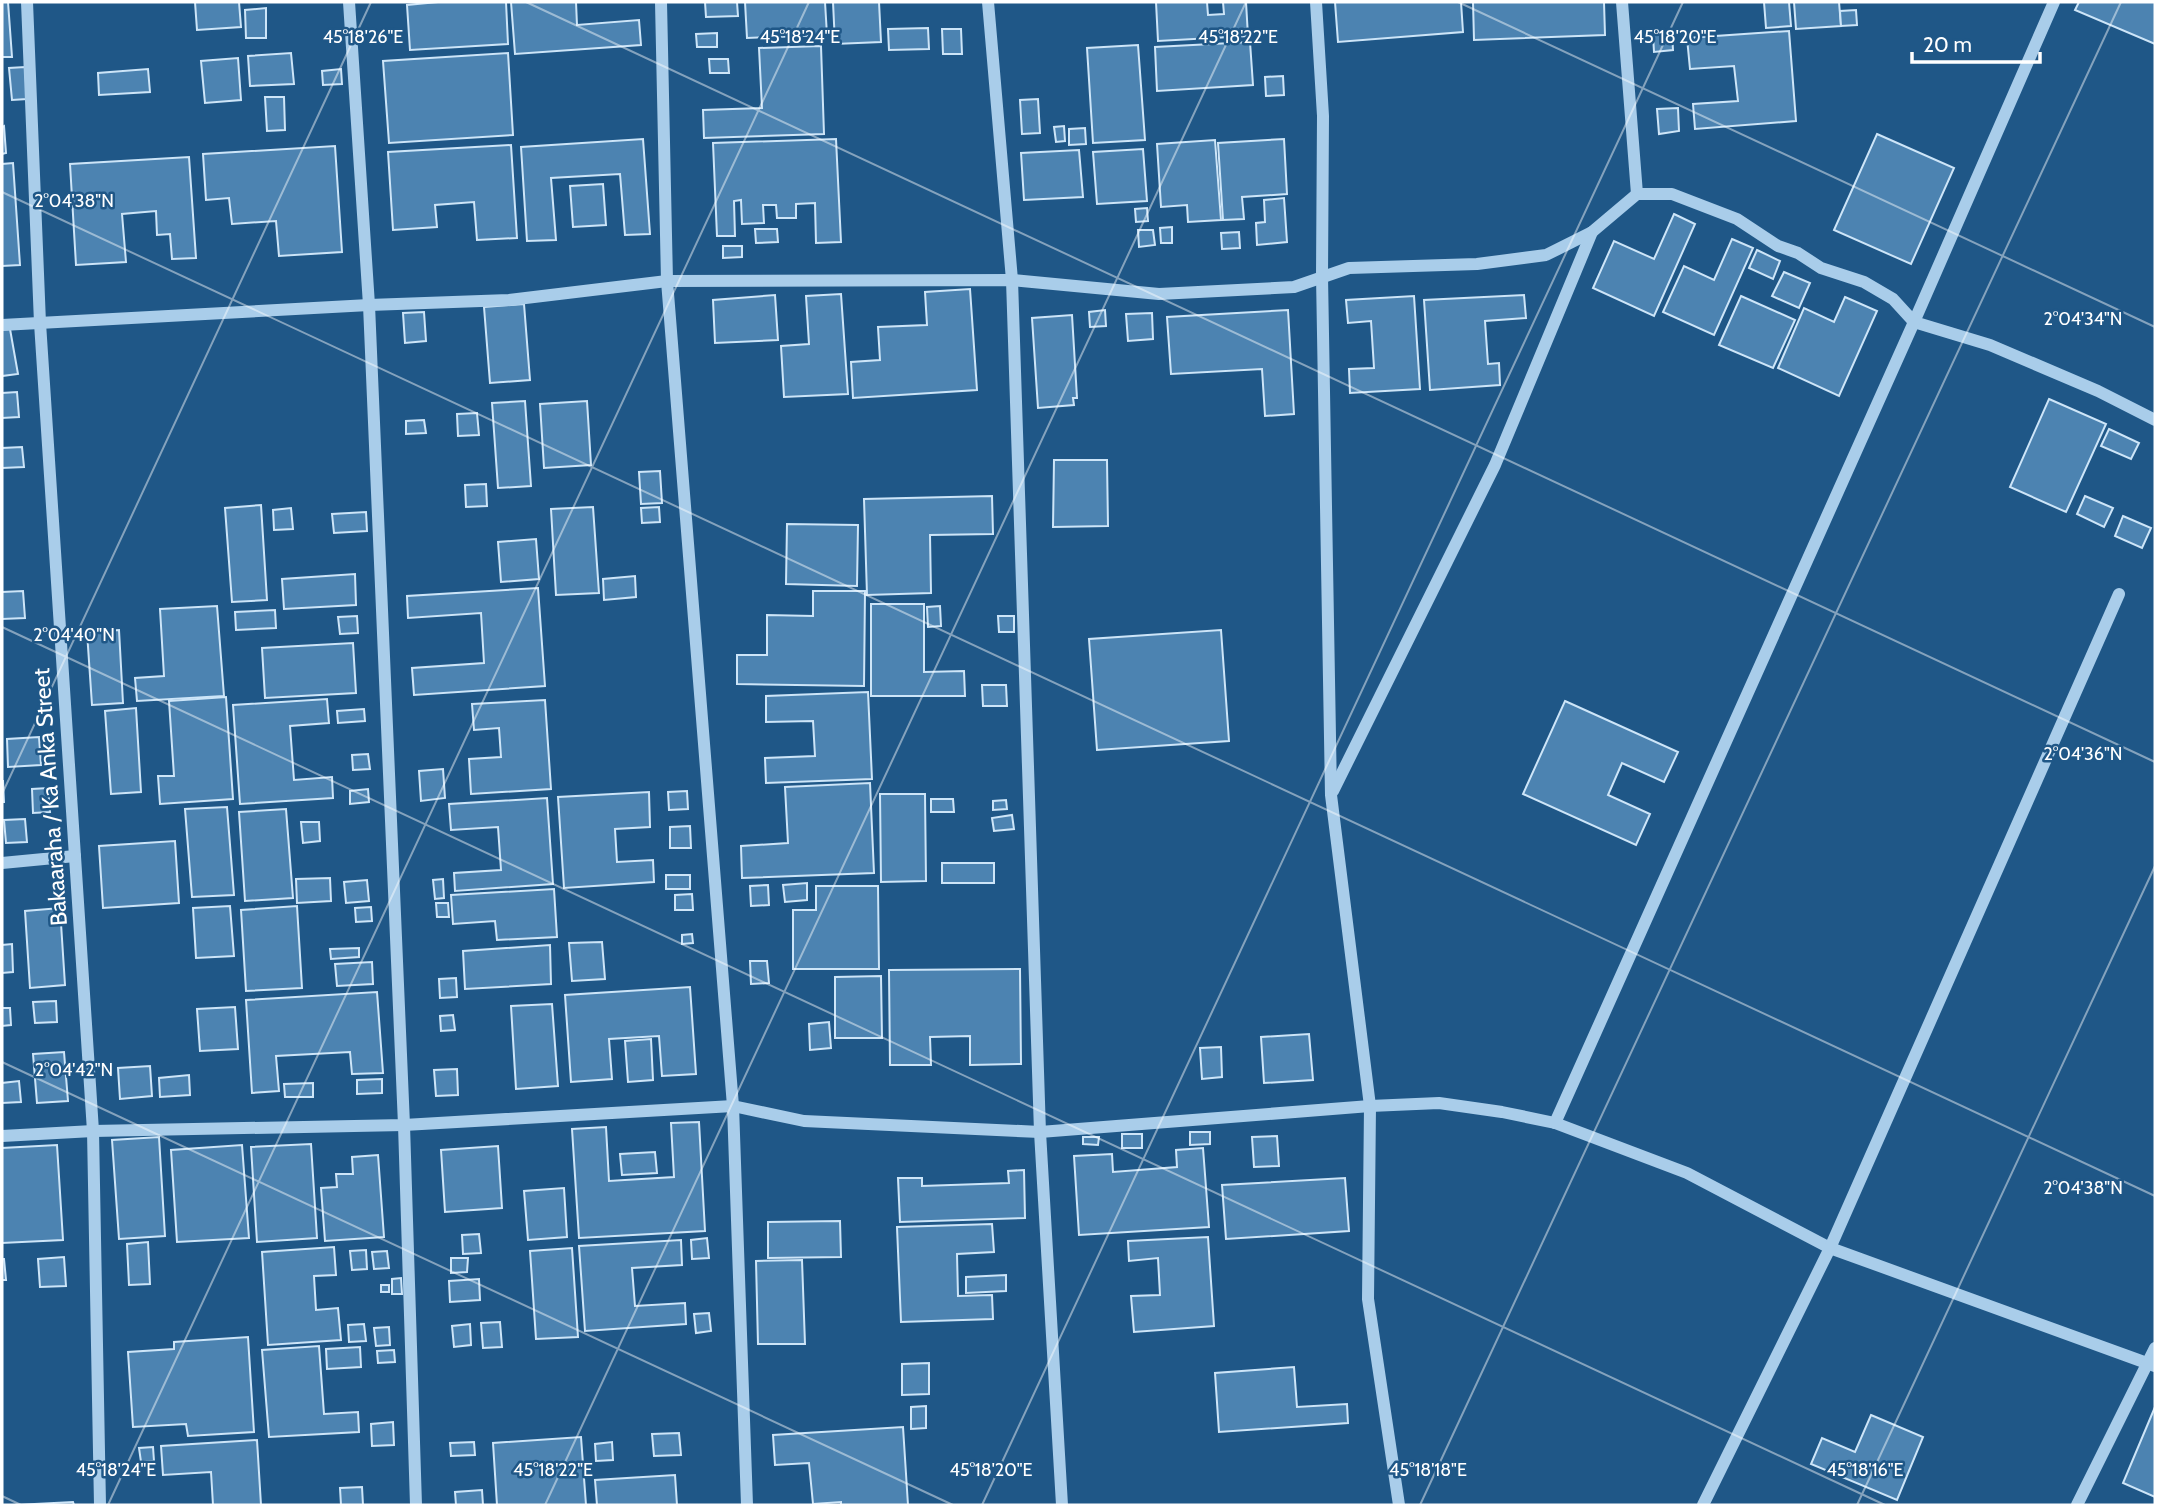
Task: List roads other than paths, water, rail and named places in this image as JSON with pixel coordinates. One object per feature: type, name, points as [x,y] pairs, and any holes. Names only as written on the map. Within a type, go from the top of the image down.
[{"type":"street","name":"Bakaaraha / Ka Anka Street","points":[[27,2],[40,323],[93,1131],[100,1505]]},
{"type":"street","points":[[349,2],[369,305],[404,1125],[416,1505]]},
{"type":"street","points":[[661,2],[667,282],[733,1106],[747,1505]]},
{"type":"street","points":[[988,2],[1012,280],[1040,1132],[1062,1505]]},
{"type":"street","points":[[1316,2],[1323,116],[1322,276],[1331,795],[1370,1106],[1368,1299],[1399,1505]]},
{"type":"street","points":[[1622,2],[1637,194]]},
{"type":"street","points":[[1555,1123],[1914,322],[2054,2]]},
{"type":"street","points":[[2,325],[509,300],[667,282],[1012,280],[1159,294],[1294,286],[1349,268],[1477,264],[1545,254],[1592,232],[1637,194],[1672,194],[1737,219],[1778,246],[1798,253],[1821,268],[1864,282],[1893,299],[1914,322],[1990,345],[2098,391],[2155,420]]},
{"type":"street","points":[[1331,795],[1495,465],[1592,232]]},
{"type":"street","points":[[1703,1505],[1829,1248],[2119,594]]},
{"type":"street","points":[[2,863],[75,856]]},
{"type":"street","points":[[2,1136],[93,1131],[404,1125],[733,1106],[804,1121],[1040,1132],[1439,1103],[1555,1123],[1687,1172],[1829,1248],[2152,1364]]},
{"type":"street","points":[[2077,1505],[2152,1364],[2155,1348]]}]
